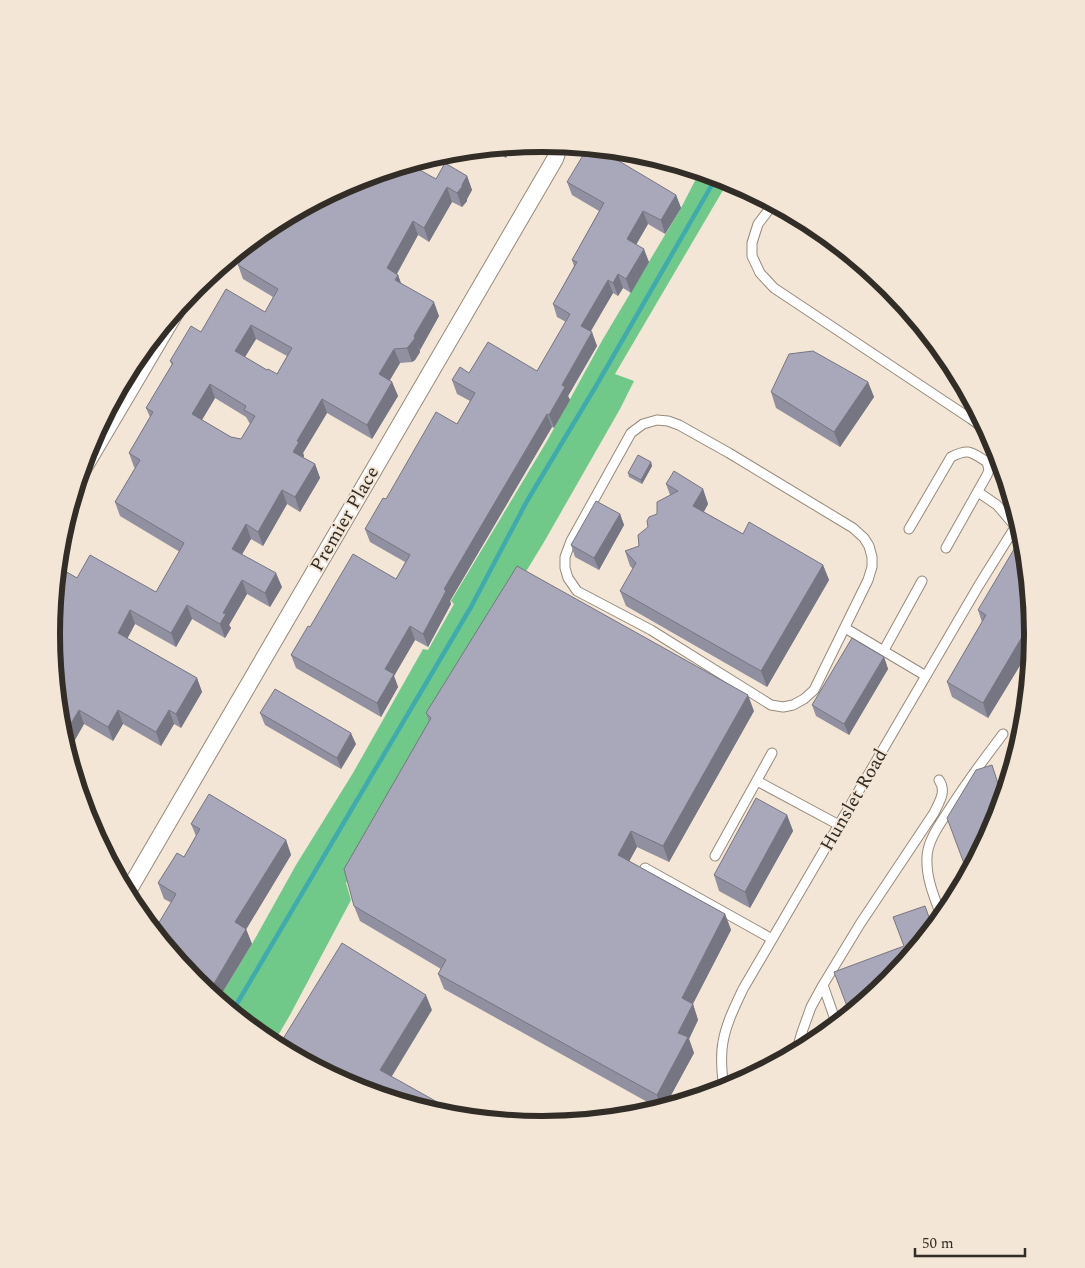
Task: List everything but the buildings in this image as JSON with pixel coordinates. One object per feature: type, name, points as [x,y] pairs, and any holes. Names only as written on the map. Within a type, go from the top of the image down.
[{"type":"street","name":"Premier Place","points":[[131,886],[550,168],[556,152]]},
{"type":"street","points":[[105,433],[156,345]]},
{"type":"lane","points":[[770,209],[758,224],[752,243],[752,256],[760,273],[774,288],[971,413]]},
{"type":"lane","points":[[657,420],[679,425],[729,453],[852,528],[864,538],[869,546],[872,557],[872,568],[845,628],[814,690],[804,699],[793,705],[783,707],[771,705],[651,630],[577,591],[568,578],[565,568],[565,557],[582,520],[631,433],[643,424],[657,420]]},
{"type":"lane","points":[[909,529],[952,458],[967,451],[972,453],[987,462],[988,475],[946,548]]},
{"type":"lane","points":[[978,492],[1011,518]]},
{"type":"lane","name":"Hunslet Road","points":[[723,1082],[723,1042],[740,996],[1013,529]]},
{"type":"lane","points":[[884,650],[922,581]]},
{"type":"lane","points":[[845,628],[926,676]]},
{"type":"lane","points":[[939,909],[932,892],[928,872],[928,847],[939,825],[964,786],[1003,734]]},
{"type":"lane","points":[[715,856],[772,753]]},
{"type":"lane","points":[[799,1043],[812,1007],[823,986],[860,924],[934,813],[942,797],[943,787],[940,780]]},
{"type":"lane","points":[[756,781],[839,825]]},
{"type":"lane","points":[[645,868],[772,939]]},
{"type":"lane","points":[[823,986],[835,1018]]},
{"type":"lane","points":[[802,1032],[804,1039]]},
{"type":"green space","points":[[697,177],[725,187],[615,374],[634,381],[620,409],[544,542],[483,642],[434,733],[346,883],[351,900],[277,1037],[221,994],[296,865],[353,773],[423,649],[428,650],[454,604],[451,601],[547,441],[603,339],[681,208]]},
{"type":"waterway","points":[[235,1006],[471,607],[527,501],[596,386],[713,183]]}]
